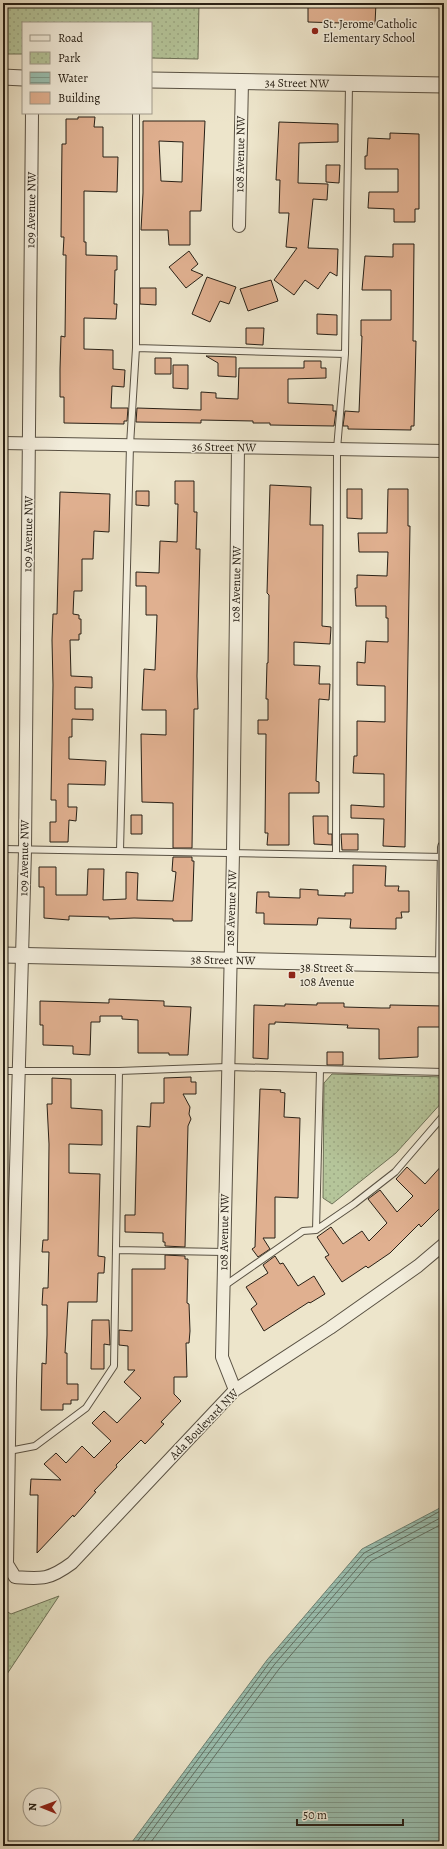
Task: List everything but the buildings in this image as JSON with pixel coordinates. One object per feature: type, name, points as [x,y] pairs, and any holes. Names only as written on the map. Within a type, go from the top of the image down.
[{"type":"street","points":[[3,77],[22,78]]},
{"type":"street","name":"34 Street NW","points":[[152,80],[444,85]]},
{"type":"street","name":"108 Avenue NW","points":[[239,226],[242,81]]},
{"type":"street","name":"109 Avenue NW","points":[[32,114],[25,850],[20,1072],[6,1381],[9,1451],[7,1564],[15,1577],[39,1579]]},
{"type":"street","name":"36 Street NW","points":[[3,443],[444,451]]},
{"type":"street","name":"108 Avenue NW","points":[[235,1390],[222,1358],[227,1067],[233,853],[238,447]]},
{"type":"street","points":[[443,965],[444,847]]},
{"type":"street","name":"38 Street NW","points":[[3,955],[443,965]]},
{"type":"street","name":"Ada Boulevard NW","points":[[39,1579],[56,1574],[72,1563],[235,1390],[330,1328],[418,1266],[444,1244]]},
{"type":"lane","points":[[336,855],[337,449],[345,354],[349,84]]},
{"type":"lane","points":[[120,851],[130,445],[136,348],[136,114]]},
{"type":"lane","points":[[136,348],[345,354]]},
{"type":"lane","points":[[3,849],[444,857]]},
{"type":"lane","points":[[3,1071],[120,1072],[227,1067],[444,1072]]},
{"type":"lane","points":[[316,1230],[320,1070]]},
{"type":"lane","points":[[9,1451],[35,1446],[86,1408],[114,1366],[120,1072]]},
{"type":"lane","points":[[223,1287],[303,1232],[316,1230],[354,1204],[395,1172],[444,1115]]},
{"type":"lane","points":[[116,1250],[224,1252]]},
{"type":"green space","points":[[3,3],[199,3],[198,59],[152,58],[152,22],[22,22],[22,54],[3,54]]},
{"type":"green space","points":[[332,1074],[444,1077],[444,1100],[396,1153],[332,1204],[323,1198],[324,1083]]},
{"type":"green space","points":[[59,1596],[3,1680],[3,1609],[11,1614]]},
{"type":"water","points":[[444,1504],[444,1846],[129,1846],[267,1660],[362,1549],[438,1509]]},
{"type":"place","name":"St. Jerome Catholic Elementary School","points":[[315,31]]},
{"type":"place","name":"38 Street & 108 Avenue","points":[[292,975]]}]
